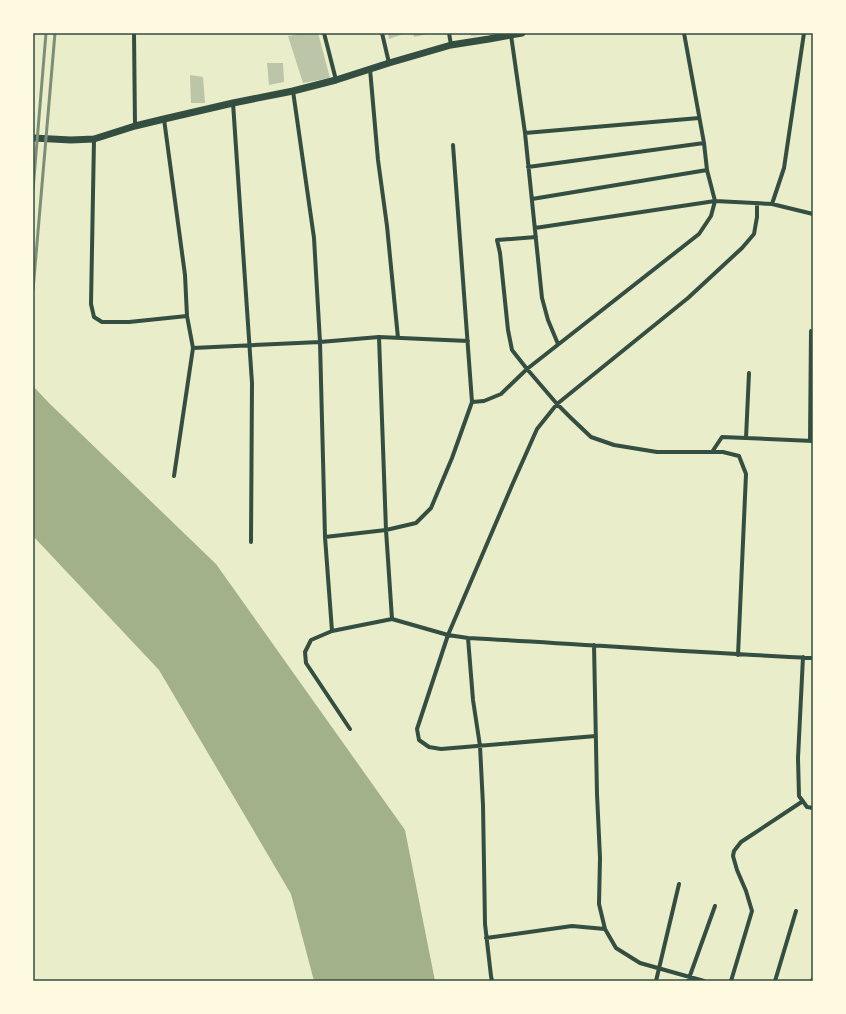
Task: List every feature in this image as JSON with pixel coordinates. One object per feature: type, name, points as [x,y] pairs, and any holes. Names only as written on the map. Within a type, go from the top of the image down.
[{"type":"street","points":[[134,33],[135,126]]},
{"type":"street","points":[[324,33],[336,80]]},
{"type":"street","points":[[382,33],[389,63]]},
{"type":"street","points":[[449,33],[451,45]]},
{"type":"street","points":[[33,138],[71,140],[94,139],[135,126],[336,80],[451,45],[522,33]]},
{"type":"street","points":[[472,402],[484,401],[501,394],[527,369],[558,344],[700,234],[711,216],[715,201],[707,170],[704,143],[684,33]]},
{"type":"street","points":[[772,204],[784,168],[804,33]]},
{"type":"street","points":[[511,35],[525,133],[542,298],[548,320],[558,344]]},
{"type":"street","points":[[370,69],[378,160],[387,226],[398,338]]},
{"type":"street","points":[[293,91],[314,238],[320,342],[325,537],[332,631]]},
{"type":"street","points":[[233,103],[252,383],[251,542]]},
{"type":"street","points":[[525,133],[699,118]]},
{"type":"street","points":[[164,119],[185,275],[188,316],[193,348],[174,476]]},
{"type":"street","points":[[94,139],[91,304],[94,317],[102,322],[129,322],[188,316]]},
{"type":"street","points":[[528,167],[704,143]]},
{"type":"street","points":[[325,537],[386,530],[416,523],[431,508],[452,458],[472,402],[453,144]]},
{"type":"street","points":[[532,199],[707,170]]},
{"type":"street","points":[[535,228],[715,201],[772,204],[813,214]]},
{"type":"street","points":[[596,736],[441,749],[429,747],[419,740],[417,728],[448,635],[537,430],[557,404],[688,298],[742,248],[754,234],[757,217],[757,203]]},
{"type":"street","points":[[536,236],[497,240],[500,252],[508,330],[512,350],[557,404],[591,437],[614,445],[657,452],[723,452],[739,456],[746,474],[738,655]]},
{"type":"street","points":[[712,452],[722,437],[812,441],[811,331]]},
{"type":"street","points":[[379,337],[386,530],[392,619]]},
{"type":"street","points":[[193,348],[320,342],[379,337],[468,341]]},
{"type":"street","points":[[746,438],[749,373]]},
{"type":"street","points":[[350,730],[306,663],[305,652],[311,640],[332,631],[392,619],[448,635],[468,638],[738,655],[813,658]]},
{"type":"street","points":[[468,638],[473,700],[480,746],[483,805],[485,924],[492,981]]},
{"type":"street","points":[[594,645],[600,858],[599,904],[605,930],[616,948],[640,963],[689,979],[704,981]]},
{"type":"street","points":[[803,657],[798,758],[799,796],[807,807],[813,808]]},
{"type":"street","points":[[731,981],[752,911],[746,891],[737,870],[733,856],[734,851],[741,842],[803,801]]},
{"type":"street","points":[[656,981],[678,884]]},
{"type":"street","points":[[689,979],[715,906]]},
{"type":"street","points":[[775,981],[796,911]]},
{"type":"street","points":[[486,938],[572,926],[605,930]]},
{"type":"shaded area","points":[[33,386],[216,564],[405,830],[435,981],[314,981],[291,894],[159,670],[33,536]]},
{"type":"building","points":[[304,33],[318,33],[330,78],[303,83],[288,36]]},
{"type":"building","points":[[388,33],[406,33],[389,39]]},
{"type":"building","points":[[413,33],[428,33],[428,34],[414,37]]},
{"type":"building","points":[[470,33],[490,33],[490,34],[471,36]]},
{"type":"building","points":[[267,63],[283,63],[284,82],[269,85]]},
{"type":"building","points":[[190,75],[203,77],[205,103],[191,103]]},
{"type":"railway","points":[[33,190],[46,33]]},
{"type":"railway","points":[[33,290],[55,33]]}]
